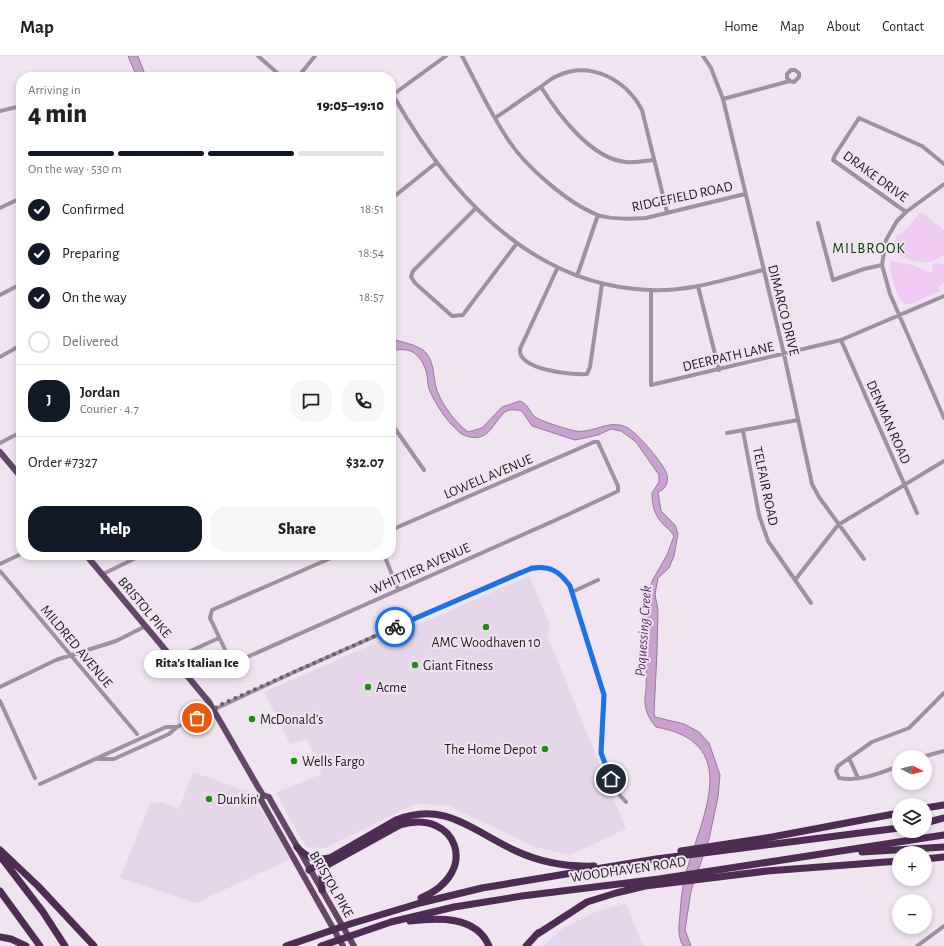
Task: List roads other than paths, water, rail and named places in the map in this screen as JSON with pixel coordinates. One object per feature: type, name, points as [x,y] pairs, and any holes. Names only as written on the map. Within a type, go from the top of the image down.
[{"type":"highway","points":[[932,807],[944,805]]},
{"type":"highway","points":[[310,872],[396,820],[408,816],[428,814],[453,818],[503,844],[536,858],[566,865],[592,866],[656,859]]},
{"type":"highway","points":[[708,849],[892,814]]},
{"type":"highway","points":[[932,822],[944,818]]},
{"type":"highway","points":[[932,823],[944,822]]},
{"type":"highway","points":[[297,847],[303,854],[328,861],[404,824],[428,823],[445,832],[452,842],[456,856],[455,867],[450,877],[442,888],[388,912]]},
{"type":"highway","name":"WOODHAVEN ROAD","points":[[311,937],[388,912],[466,891],[708,849],[892,829]]},
{"type":"highway","name":"WOODHAVEN ROAD","points":[[321,946],[391,922],[436,911],[494,900],[700,875],[944,835]]},
{"type":"highway","points":[[810,856],[944,847]]},
{"type":"highway","points":[[0,850],[38,886],[94,946]]},
{"type":"highway","points":[[536,858],[564,862],[608,863],[690,852]]},
{"type":"highway","points":[[0,856],[43,912],[65,946]]},
{"type":"highway","points":[[932,858],[944,857]]},
{"type":"highway","points":[[322,890],[321,879],[328,861]]},
{"type":"highway","points":[[700,875],[892,862]]},
{"type":"highway","points":[[536,935],[587,902],[684,877]]},
{"type":"highway","points":[[526,946],[557,916],[589,898],[608,891],[659,879]]},
{"type":"highway","points":[[0,891],[40,946]]},
{"type":"highway","points":[[391,922],[428,920],[458,921],[468,924],[479,931],[489,946]]},
{"type":"highway","points":[[0,937],[15,940],[26,946]]},
{"type":"highway","points":[[286,946],[311,937]]},
{"type":"highway","points":[[291,946],[311,937]]},
{"type":"main road","points":[[0,452],[16,471]]},
{"type":"main road","name":"BRISTOL PIKE","points":[[90,560],[214,709],[263,795],[262,800],[343,946]]},
{"type":"main road","name":"BRISTOL PIKE","points":[[263,795],[269,797],[310,872],[353,944]]},
{"type":"main road","points":[[304,876],[310,872]]},
{"type":"street","points":[[258,56],[276,72]]},
{"type":"street","points":[[302,72],[316,56]]},
{"type":"street","points":[[396,93],[446,56]]},
{"type":"street","name":"RIDGEFIELD ROAD","points":[[462,56],[495,118],[510,142],[528,164],[551,186],[598,215],[632,219],[745,194]]},
{"type":"street","name":"DIMARCO DRIVE","points":[[703,56],[710,68],[723,99],[784,354],[812,484],[838,525],[864,559]]},
{"type":"street","points":[[495,118],[557,76],[572,72],[599,73],[614,79],[631,93],[642,110],[667,212]]},
{"type":"street","points":[[723,99],[790,81]]},
{"type":"street","points":[[541,87],[562,118],[598,150],[613,159],[626,162],[654,160]]},
{"type":"street","points":[[396,102],[436,163],[476,208],[517,242],[557,269],[602,284],[651,290],[698,286],[763,270]]},
{"type":"street","points":[[0,111],[16,107]]},
{"type":"street","name":"DRAKE DRIVE","points":[[906,212],[833,160],[834,155],[859,118],[922,146],[944,164]]},
{"type":"street","points":[[396,195],[436,163]]},
{"type":"street","points":[[944,184],[906,212],[897,221],[886,240],[882,265],[887,285],[944,418]]},
{"type":"street","points":[[0,208],[16,200]]},
{"type":"street","points":[[476,208],[416,268],[411,277],[415,283],[452,316],[457,316],[465,312],[517,242]]},
{"type":"street","points":[[577,276],[598,215]]},
{"type":"street","points":[[818,223],[833,280],[864,269],[882,265]]},
{"type":"street","points":[[557,269],[520,349],[519,355],[523,360],[531,365],[555,372],[587,374],[590,368],[602,284]]},
{"type":"street","points":[[698,286],[719,370]]},
{"type":"street","points":[[0,295],[16,287]]},
{"type":"street","name":"DEERPATH LANE","points":[[651,290],[651,385],[841,340],[944,296]]},
{"type":"street","name":"DENMAN ROAD","points":[[841,340],[917,513]]},
{"type":"street","points":[[0,356],[16,348]]},
{"type":"street","points":[[727,434],[798,420]]},
{"type":"street","name":"TELFAIR ROAD","points":[[743,431],[763,529],[768,541],[811,603]]},
{"type":"street","points":[[0,443],[16,435]]},
{"type":"street","points":[[396,435],[424,470]]},
{"type":"street","name":"LOWELL AVENUE","points":[[396,528],[594,442],[598,442],[618,486],[618,491],[614,493]]},
{"type":"street","points":[[795,580],[838,525],[944,461]]},
{"type":"street","name":"WHITTIER AVENUE","points":[[219,638],[230,660],[234,661],[245,658],[614,493]]},
{"type":"street","points":[[0,564],[16,556]]},
{"type":"street","points":[[102,574],[131,560]]},
{"type":"street","points":[[173,659],[219,638],[210,618],[211,612],[327,560]]},
{"type":"street","points":[[386,560],[398,589]]},
{"type":"street","points":[[98,759],[114,759],[170,734],[177,727],[292,673],[532,568],[544,567],[563,576],[572,592],[604,695],[601,753],[616,791],[626,802]]},
{"type":"street","name":"MILDRED AVENUE","points":[[0,571],[138,734]]},
{"type":"street","points":[[572,592],[598,580]]},
{"type":"street","points":[[0,686],[70,655],[124,637],[146,626]]},
{"type":"street","points":[[892,769],[881,773],[845,779],[839,778],[836,771],[838,766],[879,738],[909,728],[944,693]]},
{"type":"street","points":[[0,701],[35,778]]},
{"type":"street","points":[[40,784],[166,727],[177,727]]},
{"type":"street","points":[[932,754],[944,751]]},
{"type":"street","points":[[849,758],[858,778]]},
{"type":"street","points":[[917,946],[944,926]]},
{"type":"place","name":"AMC Woodhaven 10","points":[[486,627]]},
{"type":"place","name":"Giant Fitness","points":[[415,665]]},
{"type":"place","name":"Acme","points":[[368,687]]},
{"type":"place","name":"Rita's Italian Ice","points":[[197,718]]},
{"type":"place","name":"McDonald's","points":[[252,719]]},
{"type":"place","name":"The Home Depot","points":[[545,749]]},
{"type":"place","name":"Wells Fargo","points":[[294,761]]},
{"type":"place","name":"Dunkin'","points":[[209,799]]},
{"type":"district","name":"MILBROOK","points":[[869,248]]},
{"type":"water label","name":"Poquessing Creek","points":[[643,631]]}]
